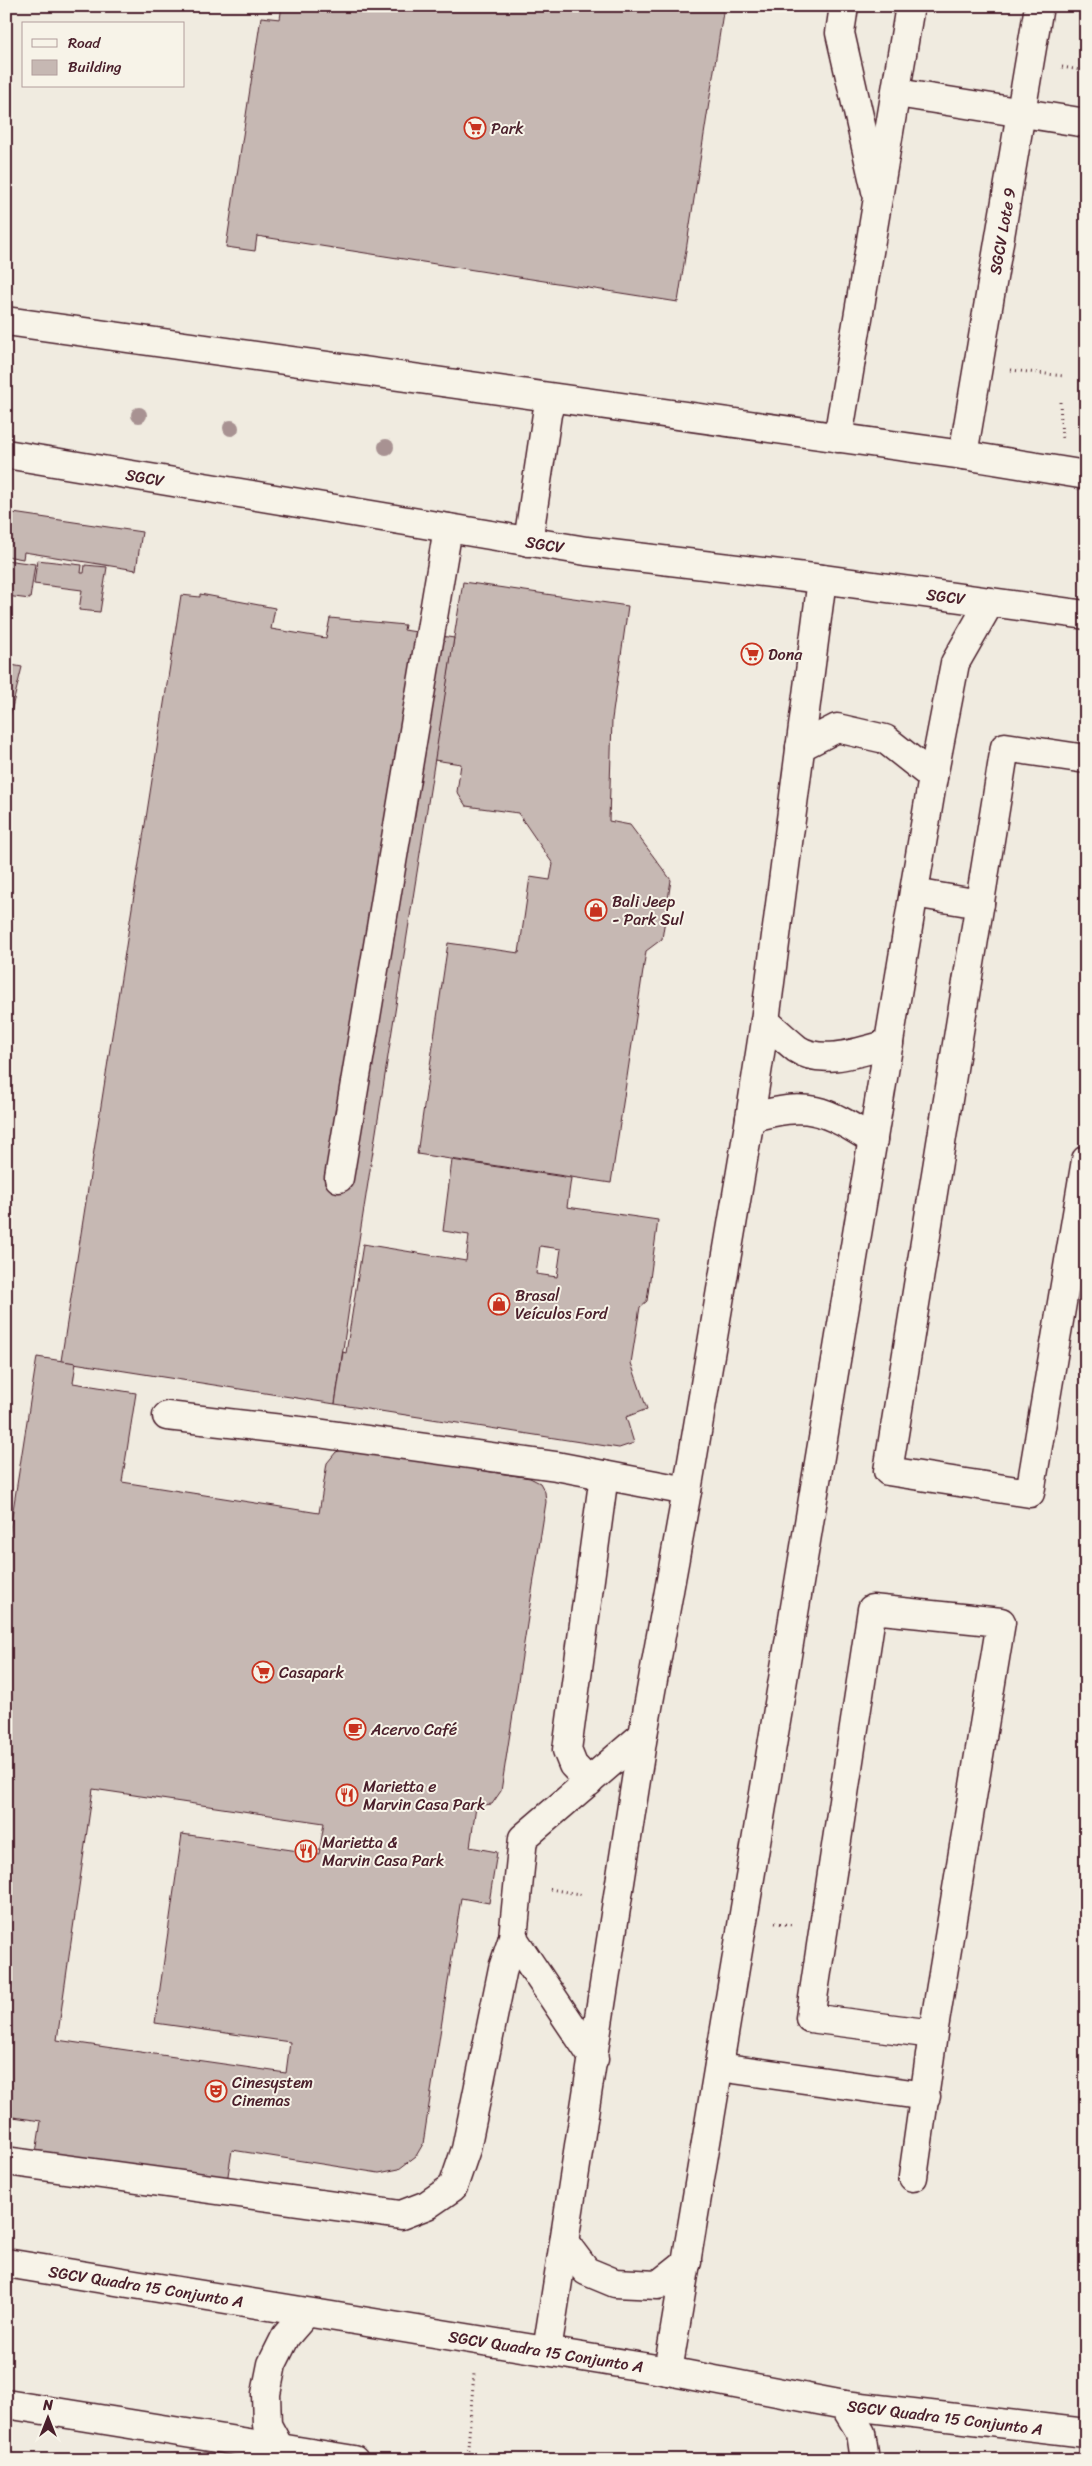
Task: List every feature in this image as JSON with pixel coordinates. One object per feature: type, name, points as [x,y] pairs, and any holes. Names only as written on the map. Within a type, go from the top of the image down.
[{"type":"street","points":[[844,6],[840,33],[879,203]]},
{"type":"street","points":[[838,438],[879,203],[910,6]]},
{"type":"street","name":"SGCV Lote 9","points":[[963,455],[1040,6]]},
{"type":"street","points":[[897,93],[1086,124]]},
{"type":"street","points":[[6,321],[963,455],[1086,475]]},
{"type":"street","points":[[528,542],[552,398]]},
{"type":"street","name":"SGCV","points":[[6,454],[586,551],[822,579],[1086,616]]},
{"type":"street","points":[[339,1178],[448,528]]},
{"type":"street","points":[[547,2351],[643,1735],[687,1491],[750,1118],[765,1020],[822,579]]},
{"type":"street","points":[[668,2371],[745,1920],[934,777],[955,663],[990,602]]},
{"type":"street","points":[[800,747],[837,728],[847,730],[885,739],[934,777]]},
{"type":"street","points":[[1086,759],[1005,746],[888,1472],[1030,1493],[1086,1160]]},
{"type":"street","points":[[914,893],[980,904]]},
{"type":"street","points":[[765,1020],[799,1050],[822,1056],[846,1055],[889,1044]]},
{"type":"street","points":[[750,1118],[776,1111],[810,1109],[834,1116],[873,1140]]},
{"type":"street","points":[[167,1416],[327,1435],[556,1466],[687,1491]]},
{"type":"street","points":[[588,1782],[573,1764],[566,1750],[604,1474]]},
{"type":"street","points":[[913,2177],[926,2096],[933,2034],[1001,1622],[872,1609],[810,2018],[933,2034]]},
{"type":"street","points":[[6,2161],[401,2215],[427,2205],[453,2187],[466,2149],[503,1968],[513,1938],[522,1838],[643,1735]]},
{"type":"street","points":[[513,1938],[594,2059]]},
{"type":"street","points":[[719,2067],[926,2096]]},
{"type":"street","points":[[565,2243],[586,2271],[615,2283],[658,2286],[687,2262]]},
{"type":"street","name":"SGCV Quadra 15 Conjunto A","points":[[6,2263],[668,2371],[844,2405],[1086,2433]]},
{"type":"street","points":[[279,2447],[267,2425],[266,2394],[276,2357],[286,2336],[306,2312]]},
{"type":"street","points":[[6,2404],[354,2460]]},
{"type":"street","points":[[844,2405],[861,2433],[865,2460]]},
{"type":"path","points":[[978,366],[1064,376]]},
{"type":"path","points":[[518,1884],[618,1900]]},
{"type":"path","points":[[745,1920],[824,1928]]},
{"type":"path","points":[[467,2460],[477,2340]]},
{"type":"building","name":"Park","points":[[282,6],[724,6],[678,302],[257,236],[255,251],[226,247],[261,17],[280,19]]},
{"type":"building","points":[[6,512],[142,532],[136,570],[24,552],[23,559],[6,556]]},
{"type":"building","points":[[6,560],[35,564],[30,599],[6,596]]},
{"type":"building","points":[[37,560],[82,565],[81,573],[84,573],[85,565],[107,567],[100,612],[79,610],[82,590],[34,584]]},
{"type":"building","name":"Bali Jeep - Park Sul","points":[[463,582],[628,606],[612,719],[609,821],[630,825],[671,880],[662,939],[646,951],[611,1183],[417,1154],[448,943],[519,953],[530,877],[550,880],[553,864],[518,813],[466,806],[457,792],[461,764],[434,760]]},
{"type":"building","points":[[200,594],[275,608],[271,629],[326,638],[330,618],[405,625],[404,630],[454,638],[358,1246],[335,1404],[61,1361],[181,595],[200,597]]},
{"type":"building","points":[[6,664],[22,667],[6,732]]},
{"type":"building","name":"Brasal Veículos Ford","points":[[452,1160],[571,1178],[567,1207],[658,1220],[647,1301],[640,1307],[631,1363],[647,1409],[626,1417],[634,1443],[619,1448],[335,1404],[343,1352],[346,1353],[363,1244],[466,1261],[469,1235],[443,1231]],"holes":[[[540,1246],[561,1249],[557,1277],[536,1274]]]},
{"type":"building","name":"Casapark","points":[[37,1357],[76,1363],[73,1383],[136,1393],[122,1482],[319,1513],[327,1463],[336,1452],[345,1449],[530,1478],[540,1483],[545,1492],[546,1502],[501,1791],[492,1804],[476,1806],[470,1847],[497,1852],[489,1903],[461,1898],[423,2144],[416,2156],[399,2169],[379,2173],[232,2150],[227,2182],[36,2153],[41,2121],[6,2116],[6,1555]],"holes":[[[93,1789],[324,1823],[319,1854],[182,1834],[155,2023],[290,2042],[286,2073],[57,2040]]]},
{"type":"place","name":"Park","points":[[475,128]]},
{"type":"place","name":"Dona","points":[[752,654]]},
{"type":"place","name":"Bali Jeep - Park Sul","points":[[596,910]]},
{"type":"place","name":"Brasal Veículos Ford","points":[[499,1304]]},
{"type":"place","name":"Casapark","points":[[263,1672]]},
{"type":"place","name":"Acervo Café","points":[[355,1729]]},
{"type":"place","name":"Marietta e Marvin Casa Park","points":[[347,1795]]},
{"type":"place","name":"Marietta & Marvin Casa Park","points":[[306,1851]]},
{"type":"place","name":"Cinesystem Cinemas","points":[[216,2091]]}]
